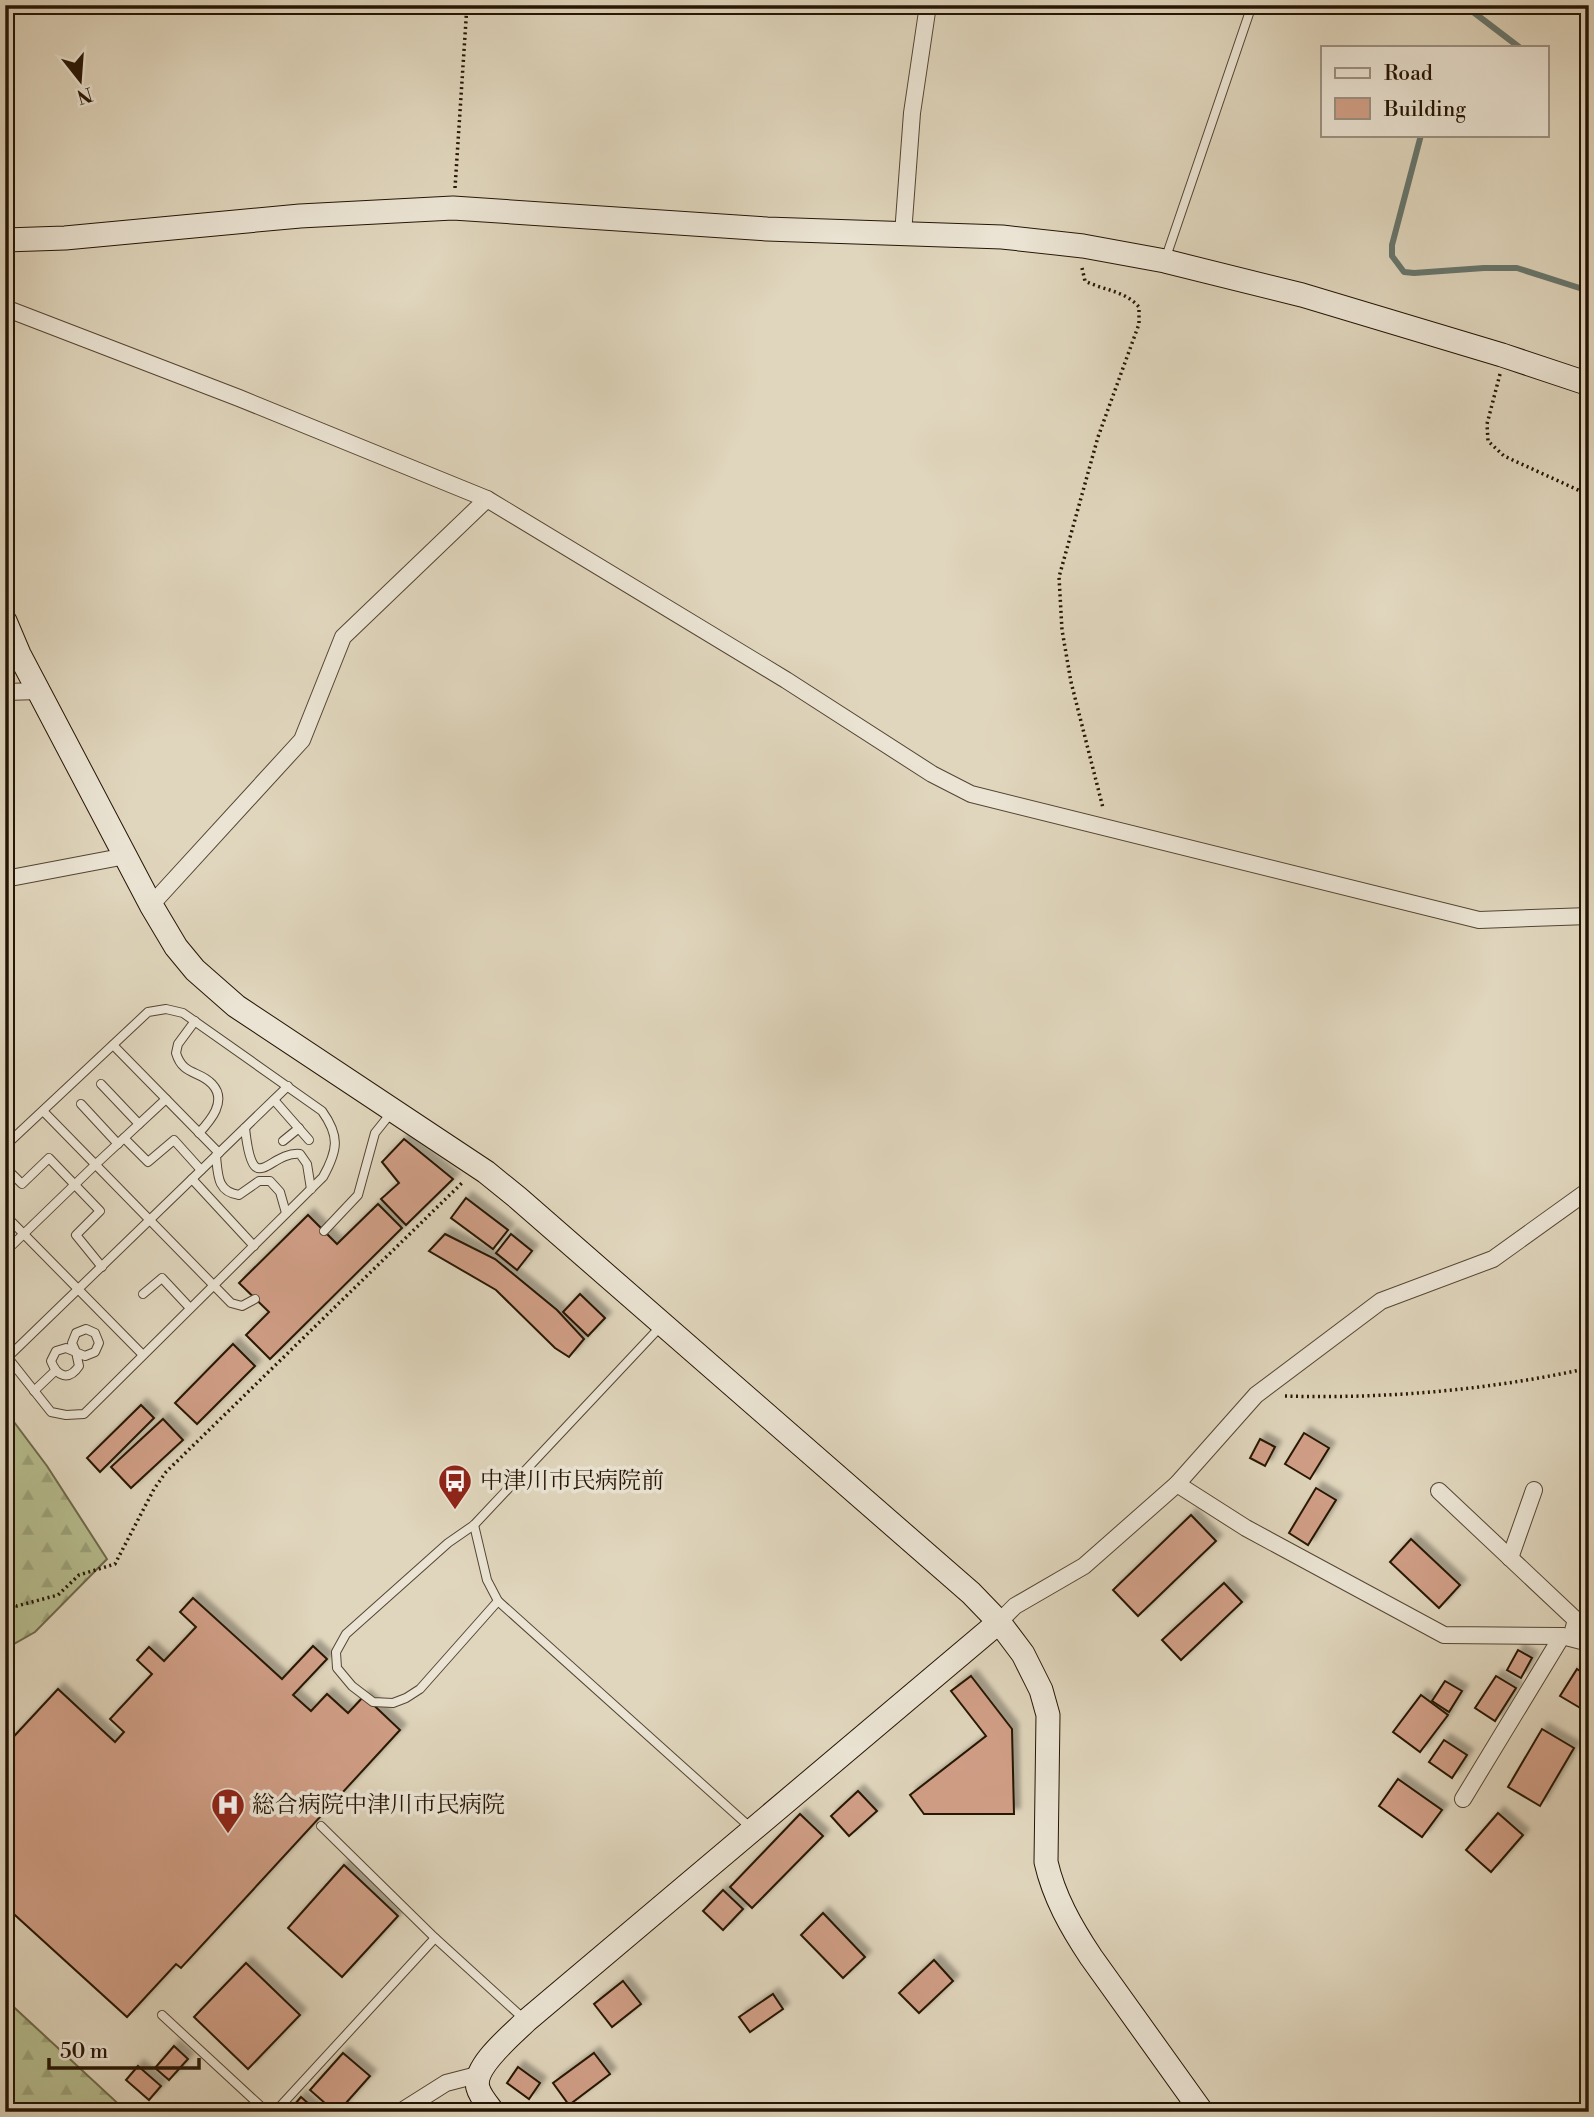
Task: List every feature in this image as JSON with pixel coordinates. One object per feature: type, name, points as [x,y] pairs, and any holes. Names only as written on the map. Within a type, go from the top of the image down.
[{"type":"street","points":[[903,234],[912,113],[928,5]]},
{"type":"street","points":[[5,240],[65,238],[300,216],[453,208],[766,229],[1002,237],[1165,261],[1302,295],[1589,384]]},
{"type":"street","points":[[5,308],[239,398],[487,499],[786,680],[932,774],[971,794],[1479,920],[1589,916]]},
{"type":"street","points":[[150,905],[302,740],[343,636],[487,499]]},
{"type":"street","points":[[5,621],[150,905],[176,947],[195,971],[236,1006],[478,1167],[518,1198],[971,1593],[999,1622],[1023,1654],[1041,1690],[1048,1715],[1046,1862],[1051,1884],[1085,1949],[1202,2112]]},
{"type":"street","points":[[5,692],[39,691]]},
{"type":"street","points":[[5,878],[125,856]]},
{"type":"street","points":[[493,2112],[477,2088],[477,2075],[526,2021],[1015,1606],[1084,1566],[1177,1484],[1264,1389],[1381,1301],[1493,1259],[1589,1190]]},
{"type":"street","points":[[1177,1484],[1246,1528],[1444,1635],[1566,1637],[1589,1643]]},
{"type":"street","points":[[1510,1558],[1534,1490]]},
{"type":"street","points":[[1439,1492],[1576,1620],[1463,1799]]},
{"type":"street","points":[[400,2112],[446,2083],[477,2075]]},
{"type":"lane","points":[[1165,261],[1252,5]]},
{"type":"lane","points":[[5,1146],[148,1012],[166,1009],[183,1013],[288,1086],[322,1111],[334,1127],[336,1142],[333,1159],[323,1177],[83,1414],[51,1412],[7,1356],[288,1086]]},
{"type":"lane","points":[[195,1021],[178,1044],[176,1053],[184,1069],[213,1085],[217,1094],[218,1107],[214,1117],[199,1133]]},
{"type":"lane","points":[[113,1045],[217,1154],[221,1187],[239,1195],[259,1181],[270,1181],[280,1192],[286,1213]]},
{"type":"lane","points":[[101,1084],[139,1124]]},
{"type":"lane","points":[[5,1252],[166,1099]]},
{"type":"lane","points":[[274,1100],[309,1140]]},
{"type":"lane","points":[[81,1104],[148,1162],[174,1140],[201,1170]]},
{"type":"lane","points":[[43,1111],[231,1303],[242,1306],[256,1299]]},
{"type":"lane","points":[[324,1231],[358,1195],[375,1133],[393,1111]]},
{"type":"lane","points":[[245,1128],[248,1156],[253,1164],[267,1168],[291,1153],[300,1154],[307,1164],[311,1189]]},
{"type":"lane","points":[[284,1141],[299,1128]]},
{"type":"lane","points":[[5,1167],[22,1184],[49,1158],[100,1211],[76,1235],[102,1267]]},
{"type":"lane","points":[[192,1179],[254,1246]]},
{"type":"lane","points":[[5,1215],[143,1355]]},
{"type":"lane","points":[[143,1294],[162,1278],[190,1308]]},
{"type":"lane","points":[[498,1601],[420,1689],[406,1698],[393,1703],[373,1702],[352,1686],[337,1668],[336,1652],[346,1634],[448,1543],[474,1525],[663,1324]]},
{"type":"lane","points":[[66,1348],[76,1352],[79,1366],[75,1372],[61,1375],[55,1371],[51,1361],[56,1351],[66,1348]]},
{"type":"lane","points":[[34,1391],[55,1371]]},
{"type":"lane","points":[[474,1525],[487,1580],[498,1601],[752,1829]]},
{"type":"lane","points":[[321,1826],[435,1938],[526,2021]]},
{"type":"lane","points":[[275,2112],[435,1938]]},
{"type":"lane","points":[[162,2015],[267,2112]]},
{"type":"path","points":[[453,208],[467,5]]},
{"type":"path","points":[[1083,247],[1081,262],[1085,281],[1099,288],[1129,295],[1139,307],[1139,324],[1098,437],[1059,577],[1062,630],[1071,682],[1086,734],[1107,828]]},
{"type":"path","points":[[1502,355],[1498,385],[1487,424],[1488,441],[1504,456],[1589,495]]},
{"type":"path","points":[[5,1604],[17,1606],[58,1595],[79,1575],[115,1564],[154,1489],[166,1472],[478,1167]]},
{"type":"path","points":[[1264,1389],[1285,1396],[1393,1396],[1589,1368]]},
{"type":"green space","points":[[5,1410],[47,1466],[107,1559],[35,1632],[5,1649]]},
{"type":"green space","points":[[5,1999],[125,2110],[126,2112],[5,2112]]},
{"type":"building","points":[[404,1139],[453,1179],[406,1225],[381,1199],[399,1183],[382,1162]]},
{"type":"building","points":[[466,1198],[508,1230],[493,1249],[451,1218]]},
{"type":"building","points":[[378,1204],[402,1228],[270,1359],[246,1335],[269,1312],[239,1283],[308,1215],[337,1244]]},
{"type":"building","points":[[445,1234],[495,1259],[557,1310],[584,1339],[569,1357],[555,1348],[496,1290],[429,1251]]},
{"type":"building","points":[[511,1234],[532,1251],[517,1270],[496,1253]]},
{"type":"building","points":[[580,1294],[605,1318],[588,1336],[563,1312]]},
{"type":"building","points":[[233,1344],[255,1366],[197,1424],[175,1403]]},
{"type":"building","points":[[141,1405],[154,1418],[100,1472],[87,1458]]},
{"type":"building","points":[[163,1419],[183,1440],[131,1488],[111,1467]]},
{"type":"building","points":[[1304,1433],[1329,1448],[1310,1479],[1285,1464]]},
{"type":"building","points":[[1260,1439],[1275,1447],[1265,1466],[1250,1458]]},
{"type":"building","points":[[1316,1488],[1336,1500],[1308,1545],[1289,1533]]},
{"type":"building","points":[[1191,1515],[1216,1541],[1138,1616],[1113,1590]]},
{"type":"building","points":[[1411,1539],[1460,1585],[1439,1608],[1390,1562]]},
{"type":"building","points":[[1224,1583],[1242,1602],[1181,1660],[1162,1640]]},
{"type":"building","points":[[193,1598],[282,1679],[313,1646],[327,1659],[293,1695],[311,1711],[327,1694],[348,1713],[364,1696],[400,1730],[181,1968],[176,1964],[127,2017],[5,1906],[5,1746],[58,1689],[115,1742],[124,1732],[110,1719],[152,1674],[137,1660],[149,1647],[164,1661],[196,1627],[180,1612]]},
{"type":"building","points":[[1518,1650],[1532,1658],[1521,1678],[1507,1670]]},
{"type":"building","points":[[1577,1669],[1589,1677],[1589,1699],[1582,1709],[1560,1696]]},
{"type":"building","points":[[971,1676],[1012,1729],[1014,1814],[924,1814],[910,1795],[986,1736],[951,1691]]},
{"type":"building","points":[[1496,1676],[1516,1688],[1495,1721],[1475,1708]]},
{"type":"building","points":[[1445,1681],[1462,1691],[1449,1712],[1432,1701]]},
{"type":"building","points":[[1421,1695],[1448,1715],[1420,1752],[1393,1732]]},
{"type":"building","points":[[1542,1729],[1574,1748],[1540,1806],[1508,1787]]},
{"type":"building","points":[[1444,1740],[1467,1755],[1452,1778],[1429,1762]]},
{"type":"building","points":[[1398,1779],[1442,1810],[1422,1837],[1379,1806]]},
{"type":"building","points":[[858,1791],[877,1811],[849,1836],[831,1816]]},
{"type":"building","points":[[1498,1813],[1523,1835],[1491,1872],[1466,1850]]},
{"type":"building","points":[[800,1814],[823,1836],[752,1908],[730,1887]]},
{"type":"building","points":[[344,1865],[398,1916],[342,1977],[288,1928]]},
{"type":"building","points":[[723,1890],[743,1909],[723,1930],[703,1911]]},
{"type":"building","points":[[823,1913],[865,1957],[843,1978],[801,1935]]},
{"type":"building","points":[[934,1960],[953,1981],[919,2013],[899,1993]]},
{"type":"building","points":[[246,1963],[300,2015],[248,2069],[194,2017]]},
{"type":"building","points":[[623,1981],[641,2004],[612,2027],[594,2004]]},
{"type":"building","points":[[773,1994],[783,2009],[750,2032],[739,2017]]},
{"type":"building","points":[[174,2046],[188,2059],[169,2080],[155,2068]]},
{"type":"building","points":[[343,2053],[370,2076],[338,2112],[335,2112],[310,2090]]},
{"type":"building","points":[[594,2053],[610,2074],[569,2105],[553,2083]]},
{"type":"building","points":[[138,2066],[161,2086],[149,2100],[126,2080]]},
{"type":"building","points":[[518,2067],[540,2083],[529,2099],[507,2083]]},
{"type":"building","points":[[301,2097],[318,2112],[288,2112]]},
{"type":"waterway","points":[[1464,5],[1518,46]]},
{"type":"waterway","points":[[1421,136],[1392,245],[1392,256],[1404,272],[1517,268],[1589,291]]},
{"type":"place","name":"中津川市民病院前","points":[[455,1511]]},
{"type":"place","name":"総合病院中津川市民病院","points":[[228,1835]]}]
